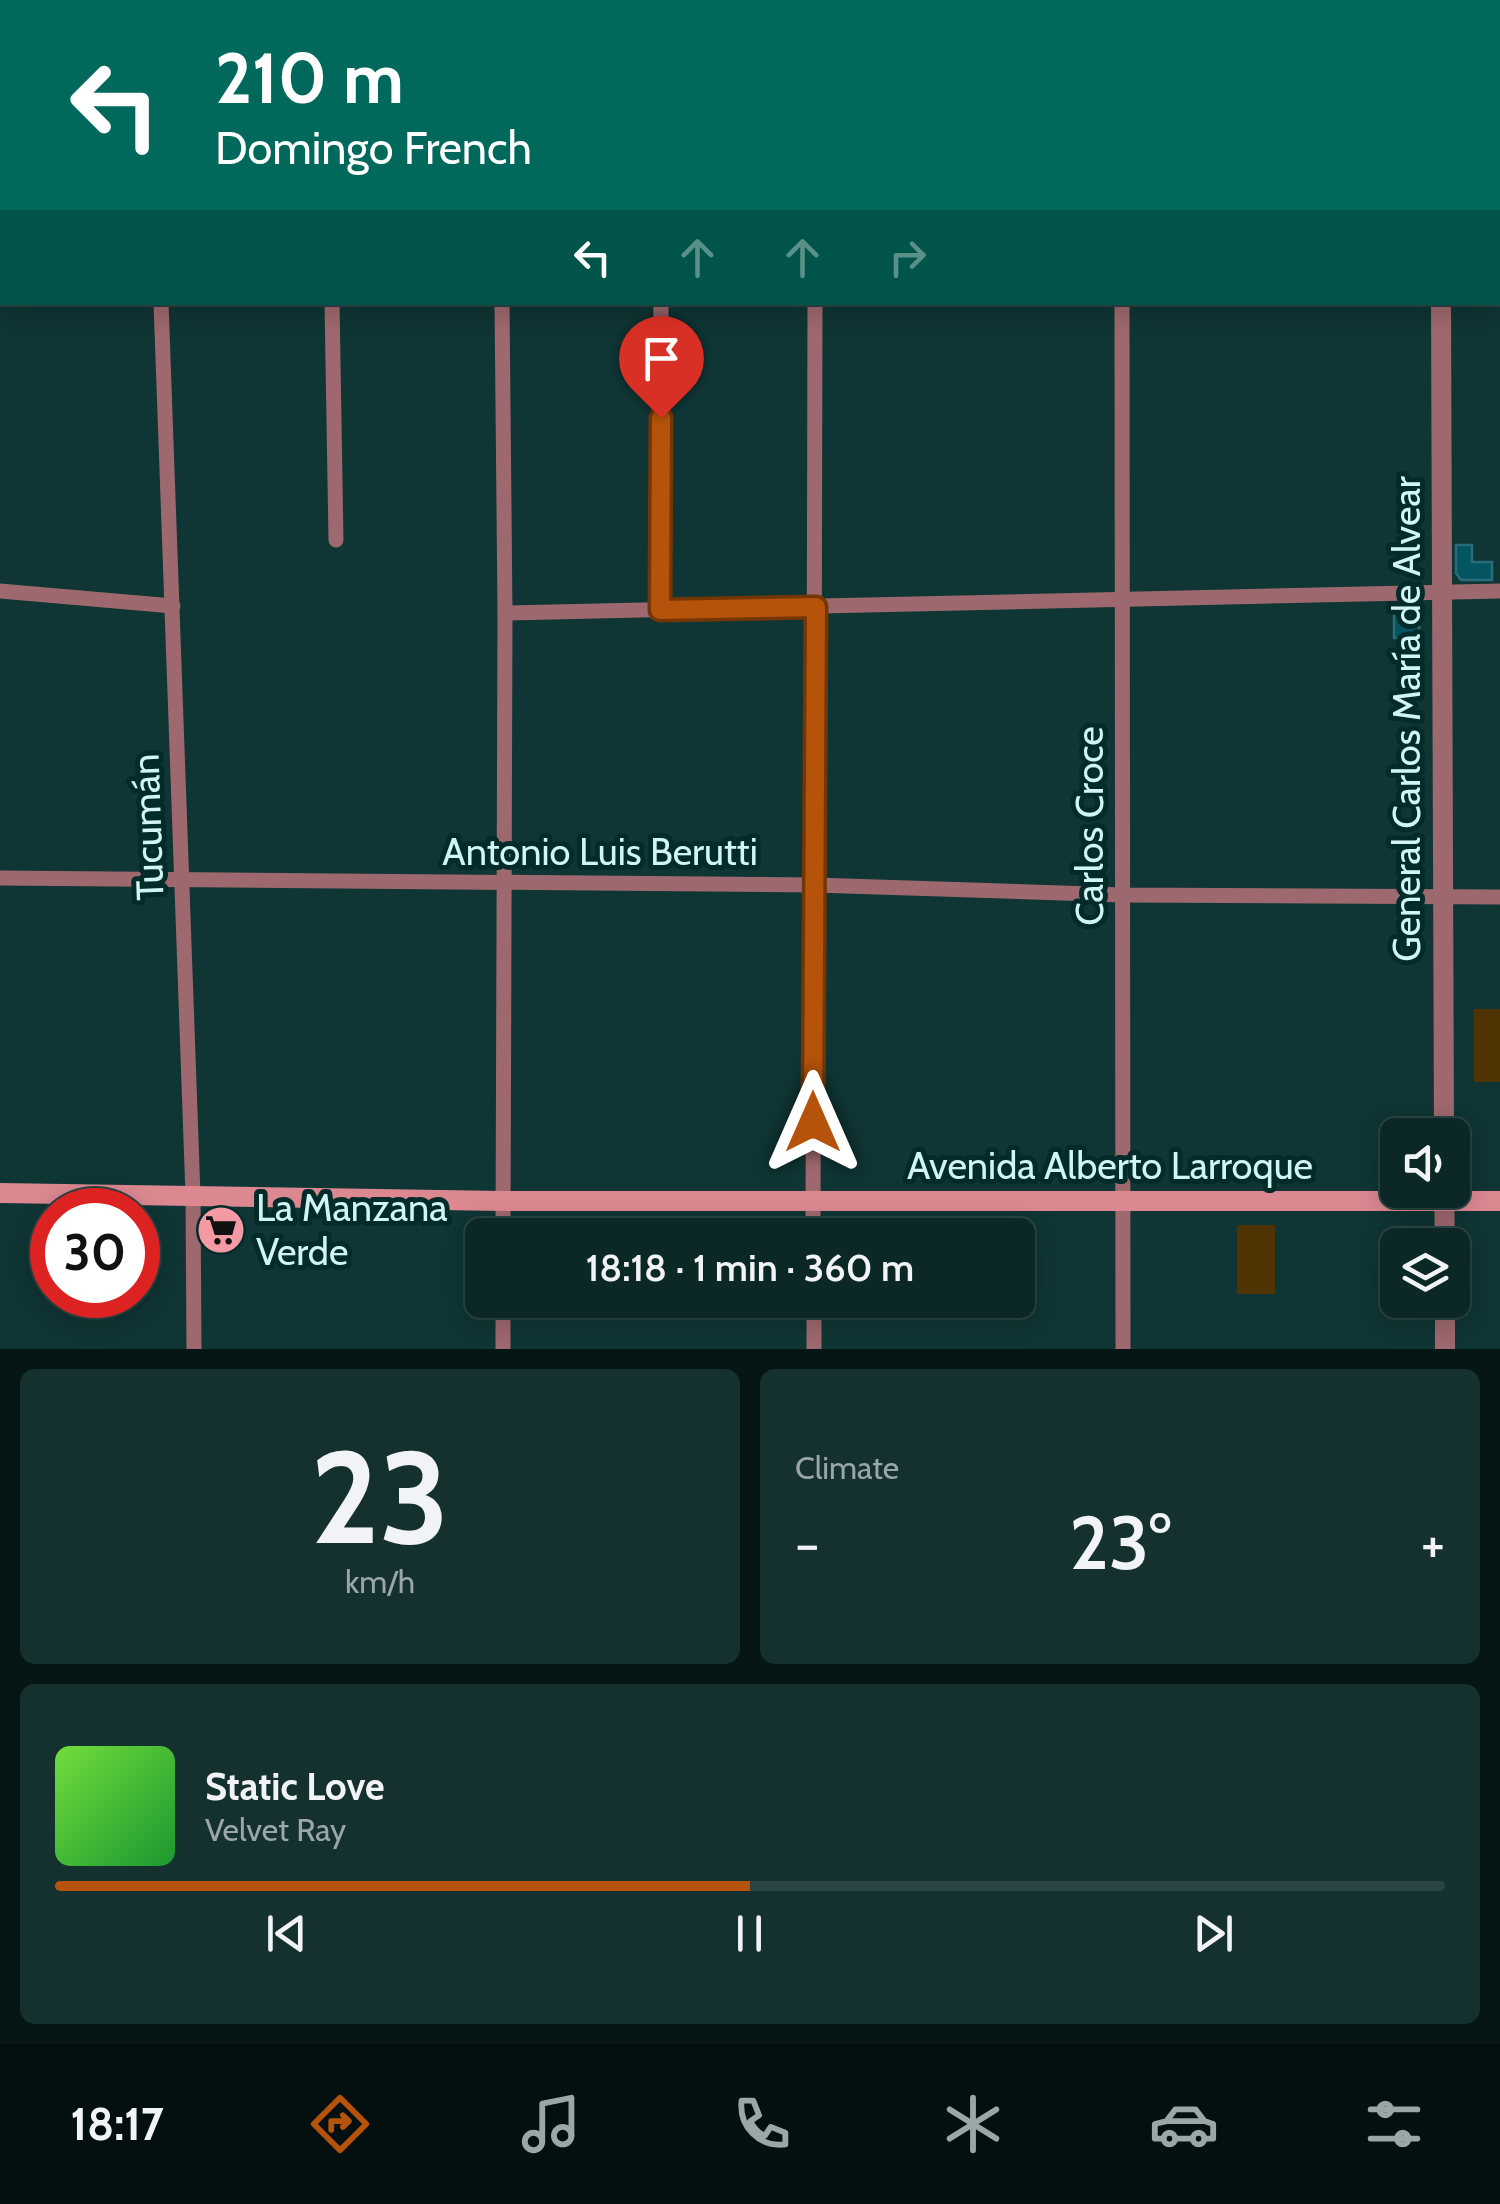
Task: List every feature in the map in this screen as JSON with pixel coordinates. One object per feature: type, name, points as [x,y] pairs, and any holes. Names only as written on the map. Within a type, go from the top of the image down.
[{"type":"main road","name":"Avenida Alberto Larroque","points":[[0,1192],[502,1201],[1380,1197]]},
{"type":"main road","name":"Avenida Alberto Larroque","points":[[1470,1198],[1500,1201]]},
{"type":"street","name":"Tucumán","points":[[161,305],[193,1194],[194,1349]]},
{"type":"street","points":[[332,305],[336,540]]},
{"type":"street","points":[[502,305],[502,1218]]},
{"type":"street","points":[[660,610],[662,305]]},
{"type":"street","points":[[813,1218],[816,305]]},
{"type":"street","name":"Carlos Croce","points":[[1122,305],[1124,1349]]},
{"type":"street","name":"General Carlos María de Alvear","points":[[1441,305],[1444,1118]]},
{"type":"street","points":[[0,591],[173,606]]},
{"type":"street","points":[[505,613],[1500,592]]},
{"type":"street","name":"Antonio Luis Berutti","points":[[0,878],[1500,896]]},
{"type":"street","points":[[503,1318],[504,1349]]},
{"type":"street","points":[[814,1318],[814,1349]]},
{"type":"street","points":[[1444,1318],[1444,1349]]},
{"type":"shaded area","points":[[1474,1009],[1500,1009],[1500,1082],[1474,1082]]},
{"type":"shaded area","points":[[1237,1225],[1275,1225],[1275,1294],[1237,1294]]},
{"type":"building","points":[[1456,545],[1472,545],[1472,562],[1492,562],[1492,580],[1461,580],[1456,573]]},
{"type":"building","points":[[1394,609],[1419,610],[1419,638],[1394,638]]},
{"type":"place","name":"La Manzana Verde","points":[[221,1230]]},
{"type":"route","points":[[661,418],[660,610],[816,607],[813,1122]]}]
